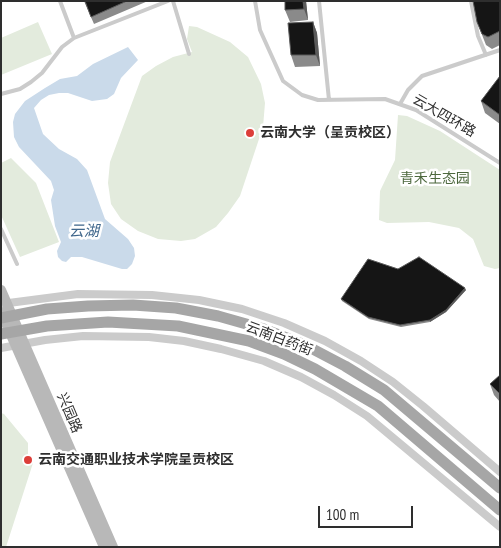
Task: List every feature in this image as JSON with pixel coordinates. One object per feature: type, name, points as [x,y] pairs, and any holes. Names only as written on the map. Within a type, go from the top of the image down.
[{"type":"main road","name":"兴园路","points":[[1,290],[10,332],[20,344],[113,547]]},
{"type":"main road","name":"云南白药街","points":[[4,311],[133,305],[176,308],[218,316],[264,329],[305,345],[329,357],[384,390],[500,488]]},
{"type":"main road","name":"云南白药街","points":[[10,332],[47,326],[108,322],[170,325],[249,341],[284,354],[315,369],[378,406],[500,510]]},
{"type":"main road","name":"兴园路","points":[[20,344],[104,547]]},
{"type":"street","points":[[4,311],[78,294],[152,294],[199,300],[242,309],[284,323],[325,341],[361,361],[393,382],[500,472]]},
{"type":"street","points":[[1,348],[83,336],[149,337],[184,341],[264,361],[301,377],[367,416],[500,528]]},
{"type":"lane","points":[[60,1],[74,38]]},
{"type":"lane","points":[[1,94],[20,89],[31,82],[42,73],[62,47],[74,38],[168,1]]},
{"type":"lane","points":[[173,1],[189,54]]},
{"type":"lane","name":"云大四环路","points":[[255,1],[260,30],[282,81],[302,95],[318,100],[386,99],[416,110],[500,163]]},
{"type":"lane","points":[[319,1],[329,100]]},
{"type":"lane","points":[[470,1],[478,36],[486,55]]},
{"type":"lane","points":[[400,104],[408,90],[422,76],[500,50]]},
{"type":"lane","points":[[1,229],[17,264]]},
{"type":"green space","points":[[38,22],[52,54],[1,75],[1,38]]},
{"type":"green space","points":[[189,26],[197,27],[230,42],[248,57],[261,84],[265,103],[263,127],[240,196],[216,227],[195,239],[181,241],[158,239],[138,231],[121,219],[111,204],[108,183],[110,162],[142,76],[173,57],[192,52],[187,39]]},
{"type":"green space","name":"青禾生态园","points":[[398,115],[407,116],[440,131],[500,170],[500,268],[495,269],[484,266],[473,239],[459,228],[429,222],[387,223],[379,220],[380,191],[395,160]]},
{"type":"green space","points":[[11,158],[36,183],[59,242],[20,257],[1,215],[1,163]]},
{"type":"green space","points":[[1,413],[4,414],[28,443],[28,458],[33,463],[6,547],[1,547]]},
{"type":"water","name":"云湖","points":[[128,47],[138,60],[121,78],[114,94],[107,99],[92,101],[68,93],[59,93],[49,95],[34,108],[43,134],[59,149],[77,159],[87,170],[105,219],[128,239],[134,248],[135,256],[132,264],[127,269],[82,257],[71,257],[66,262],[62,261],[58,257],[57,251],[61,242],[55,226],[51,200],[54,190],[51,181],[19,147],[14,137],[13,122],[15,114],[25,101],[60,79],[77,76],[93,64]]},
{"type":"building","points":[[85,1],[127,1],[91,17]]},
{"type":"building","points":[[285,1],[303,1],[304,9],[285,10]]},
{"type":"building","points":[[473,1],[500,1],[500,31],[488,37],[482,34],[477,22]]},
{"type":"building","points":[[313,22],[316,55],[291,55],[288,23]]},
{"type":"building","points":[[500,76],[500,115],[481,101]]},
{"type":"building","points":[[419,257],[465,288],[446,310],[430,320],[400,325],[368,317],[341,299],[368,259],[398,269]]},
{"type":"building","points":[[500,375],[500,394],[490,384]]},
{"type":"place","name":"云南大学（呈贡校区）","points":[[250,133]]},
{"type":"place","name":"云南交通职业技术学院呈贡校区","points":[[28,460]]}]
